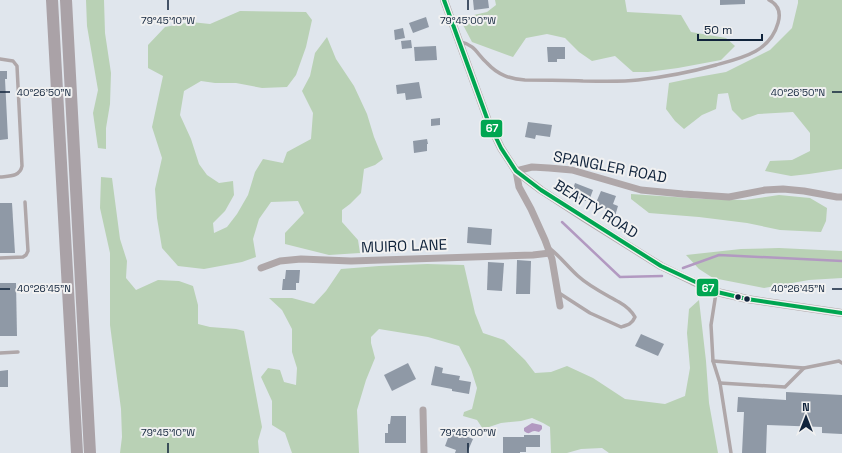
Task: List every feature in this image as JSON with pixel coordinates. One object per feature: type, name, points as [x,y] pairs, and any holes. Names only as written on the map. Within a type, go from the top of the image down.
[{"type":"highway","points":[[52,0],[77,453]]},
{"type":"highway","points":[[66,0],[90,453]]},
{"type":"street","name":"BEATTY ROAD","points":[[444,0],[488,120],[501,148],[516,171],[547,194],[661,266],[716,292],[747,299],[842,314]]},
{"type":"street","name":"SPANGLER ROAD","points":[[516,171],[532,167],[572,170],[641,190],[683,194],[730,197],[765,190],[783,189],[842,197]]},
{"type":"street","points":[[516,171],[519,187],[531,209],[552,259],[560,306]]},
{"type":"street","name":"MUIRO LANE","points":[[261,268],[280,261],[351,261],[533,254],[549,250]]},
{"type":"street","points":[[423,410],[424,453]]},
{"type":"lane","points":[[460,42],[469,44],[487,64],[496,71],[505,77],[514,79],[638,80],[689,72],[731,61],[751,54],[761,48],[770,40],[780,15],[778,8],[770,0]]},
{"type":"lane","points":[[0,59],[13,61],[17,66],[22,166],[20,171],[15,175],[0,177]]},
{"type":"lane","points":[[0,258],[23,257],[28,253],[25,202]]},
{"type":"lane","points":[[549,250],[557,253],[566,265],[596,290],[625,305],[631,310],[635,317],[634,320],[629,325],[621,328],[590,313],[558,292]]},
{"type":"lane","points":[[716,292],[711,325],[713,361],[720,383],[731,453]]},
{"type":"lane","points":[[0,353],[18,352]]},
{"type":"lane","points":[[713,361],[804,368],[839,361],[842,363]]},
{"type":"lane","points":[[720,383],[785,387],[804,368]]},
{"type":"green space","points":[[86,0],[104,0],[105,33],[111,73],[110,104],[106,128],[106,149],[98,148],[93,113],[98,90],[87,26]]},
{"type":"green space","points":[[495,0],[625,0],[627,12],[681,15],[691,32],[726,38],[735,46],[721,60],[648,72],[633,72],[615,56],[592,61],[579,52],[565,38],[547,34],[526,38],[513,57],[472,42],[462,23],[474,15],[487,12],[496,5]]},
{"type":"green space","points":[[798,0],[842,0],[842,169],[791,176],[765,171],[770,161],[792,160],[810,151],[810,133],[793,112],[758,114],[742,120],[732,110],[728,93],[718,94],[716,109],[702,115],[684,129],[675,121],[666,109],[669,83],[726,72],[770,50],[792,28]]},
{"type":"green space","points":[[240,11],[306,12],[312,20],[306,47],[296,75],[287,87],[262,88],[236,83],[201,81],[184,91],[180,115],[191,139],[199,164],[207,175],[219,183],[233,181],[234,195],[225,211],[213,223],[214,233],[227,227],[237,214],[248,195],[255,172],[263,159],[283,163],[287,152],[311,139],[313,113],[302,91],[310,76],[315,53],[327,37],[336,59],[354,86],[367,114],[383,159],[375,165],[364,169],[361,193],[342,210],[342,222],[358,240],[360,253],[329,255],[285,244],[285,233],[304,213],[298,201],[271,202],[259,219],[253,239],[256,257],[242,262],[204,269],[178,266],[162,248],[157,218],[155,189],[162,158],[152,127],[163,76],[148,68],[148,45],[165,27],[191,22],[210,24]]},
{"type":"green space","points":[[101,177],[112,178],[120,239],[127,261],[126,278],[136,290],[158,280],[179,281],[193,286],[198,305],[198,324],[244,331],[262,427],[258,441],[259,453],[120,453],[122,437],[121,409],[110,325],[110,253],[100,208]]},
{"type":"green space","points":[[631,194],[745,200],[779,195],[810,198],[827,208],[826,221],[821,232],[780,230],[747,223],[649,213],[631,199]]},
{"type":"green space","points":[[779,248],[842,251],[842,278],[809,280],[764,288],[713,278],[699,269],[686,255],[741,249]]},
{"type":"green space","points":[[427,264],[464,265],[475,313],[483,333],[504,340],[525,360],[535,373],[551,372],[567,366],[593,378],[625,399],[665,404],[685,396],[690,368],[687,333],[689,309],[699,300],[709,403],[718,453],[609,453],[602,448],[581,449],[567,453],[551,453],[550,427],[532,418],[521,421],[501,423],[483,429],[477,420],[463,416],[464,412],[472,409],[477,388],[471,369],[459,346],[428,337],[379,329],[371,337],[375,358],[366,380],[357,410],[359,453],[292,453],[285,433],[272,425],[272,401],[261,377],[268,368],[280,370],[284,382],[296,385],[297,368],[292,352],[292,329],[282,310],[269,298],[292,298],[314,304],[326,291],[341,269]]},
{"type":"shaded area","points":[[532,423],[541,425],[542,429],[539,432],[533,431],[529,433],[524,431],[524,428]]},
{"type":"building","points":[[473,0],[488,0],[489,8],[474,10]]},
{"type":"building","points":[[720,0],[745,0],[745,4],[720,5]]},
{"type":"building","points":[[426,17],[429,27],[413,33],[409,23]]},
{"type":"building","points":[[403,28],[405,38],[395,40],[394,30]]},
{"type":"building","points":[[411,40],[412,48],[402,49],[401,41]]},
{"type":"building","points":[[436,46],[437,60],[415,61],[414,47]]},
{"type":"building","points":[[547,47],[565,47],[565,59],[557,59],[557,62],[548,62]]},
{"type":"building","points":[[0,71],[7,71],[7,79],[5,79],[8,139],[0,140]]},
{"type":"building","points":[[419,82],[422,98],[406,100],[405,93],[397,94],[396,85]]},
{"type":"building","points":[[440,118],[440,125],[431,126],[431,119]]},
{"type":"building","points":[[528,122],[552,125],[550,137],[536,135],[535,139],[525,137]]},
{"type":"building","points":[[427,139],[427,151],[414,153],[413,141]]},
{"type":"building","points":[[575,183],[593,190],[590,198],[587,197],[586,201],[576,198],[578,195],[572,192]]},
{"type":"building","points":[[601,191],[616,196],[613,204],[618,206],[615,216],[610,215],[611,211],[595,205]]},
{"type":"building","points":[[0,203],[12,203],[15,253],[0,253]]},
{"type":"building","points":[[468,227],[492,229],[491,245],[467,243]]},
{"type":"building","points":[[517,260],[531,261],[530,294],[516,294]]},
{"type":"building","points":[[488,262],[504,263],[502,291],[487,290]]},
{"type":"building","points":[[286,270],[300,270],[299,283],[296,283],[296,290],[282,290]]},
{"type":"building","points":[[0,283],[16,283],[17,336],[0,336]]},
{"type":"building","points":[[641,334],[664,344],[658,356],[635,346]]},
{"type":"building","points":[[408,363],[416,379],[392,391],[384,375]]},
{"type":"building","points":[[435,366],[443,368],[442,373],[460,376],[459,380],[471,382],[469,394],[431,385]]},
{"type":"building","points":[[8,370],[8,387],[0,387],[0,371]]},
{"type":"building","points":[[786,392],[842,395],[842,434],[822,433],[822,427],[767,425],[766,453],[742,453],[744,412],[737,412],[738,397],[786,400]]},
{"type":"building","points":[[391,416],[406,416],[406,443],[385,443],[385,433],[388,433],[388,424],[390,424]]},
{"type":"building","points":[[451,430],[473,439],[467,453],[455,453],[456,450],[445,446]]},
{"type":"building","points":[[524,435],[540,435],[540,447],[526,447],[526,452],[520,453],[503,453],[503,437],[524,437]]},
{"type":"waterway","points":[[562,222],[620,277],[662,276]]},
{"type":"waterway","points":[[683,268],[719,255],[842,261]]},
{"type":"transit line","name":"67","points":[[444,0],[488,121],[501,148],[516,171],[541,190],[661,266],[717,292],[747,299],[842,313]]}]
